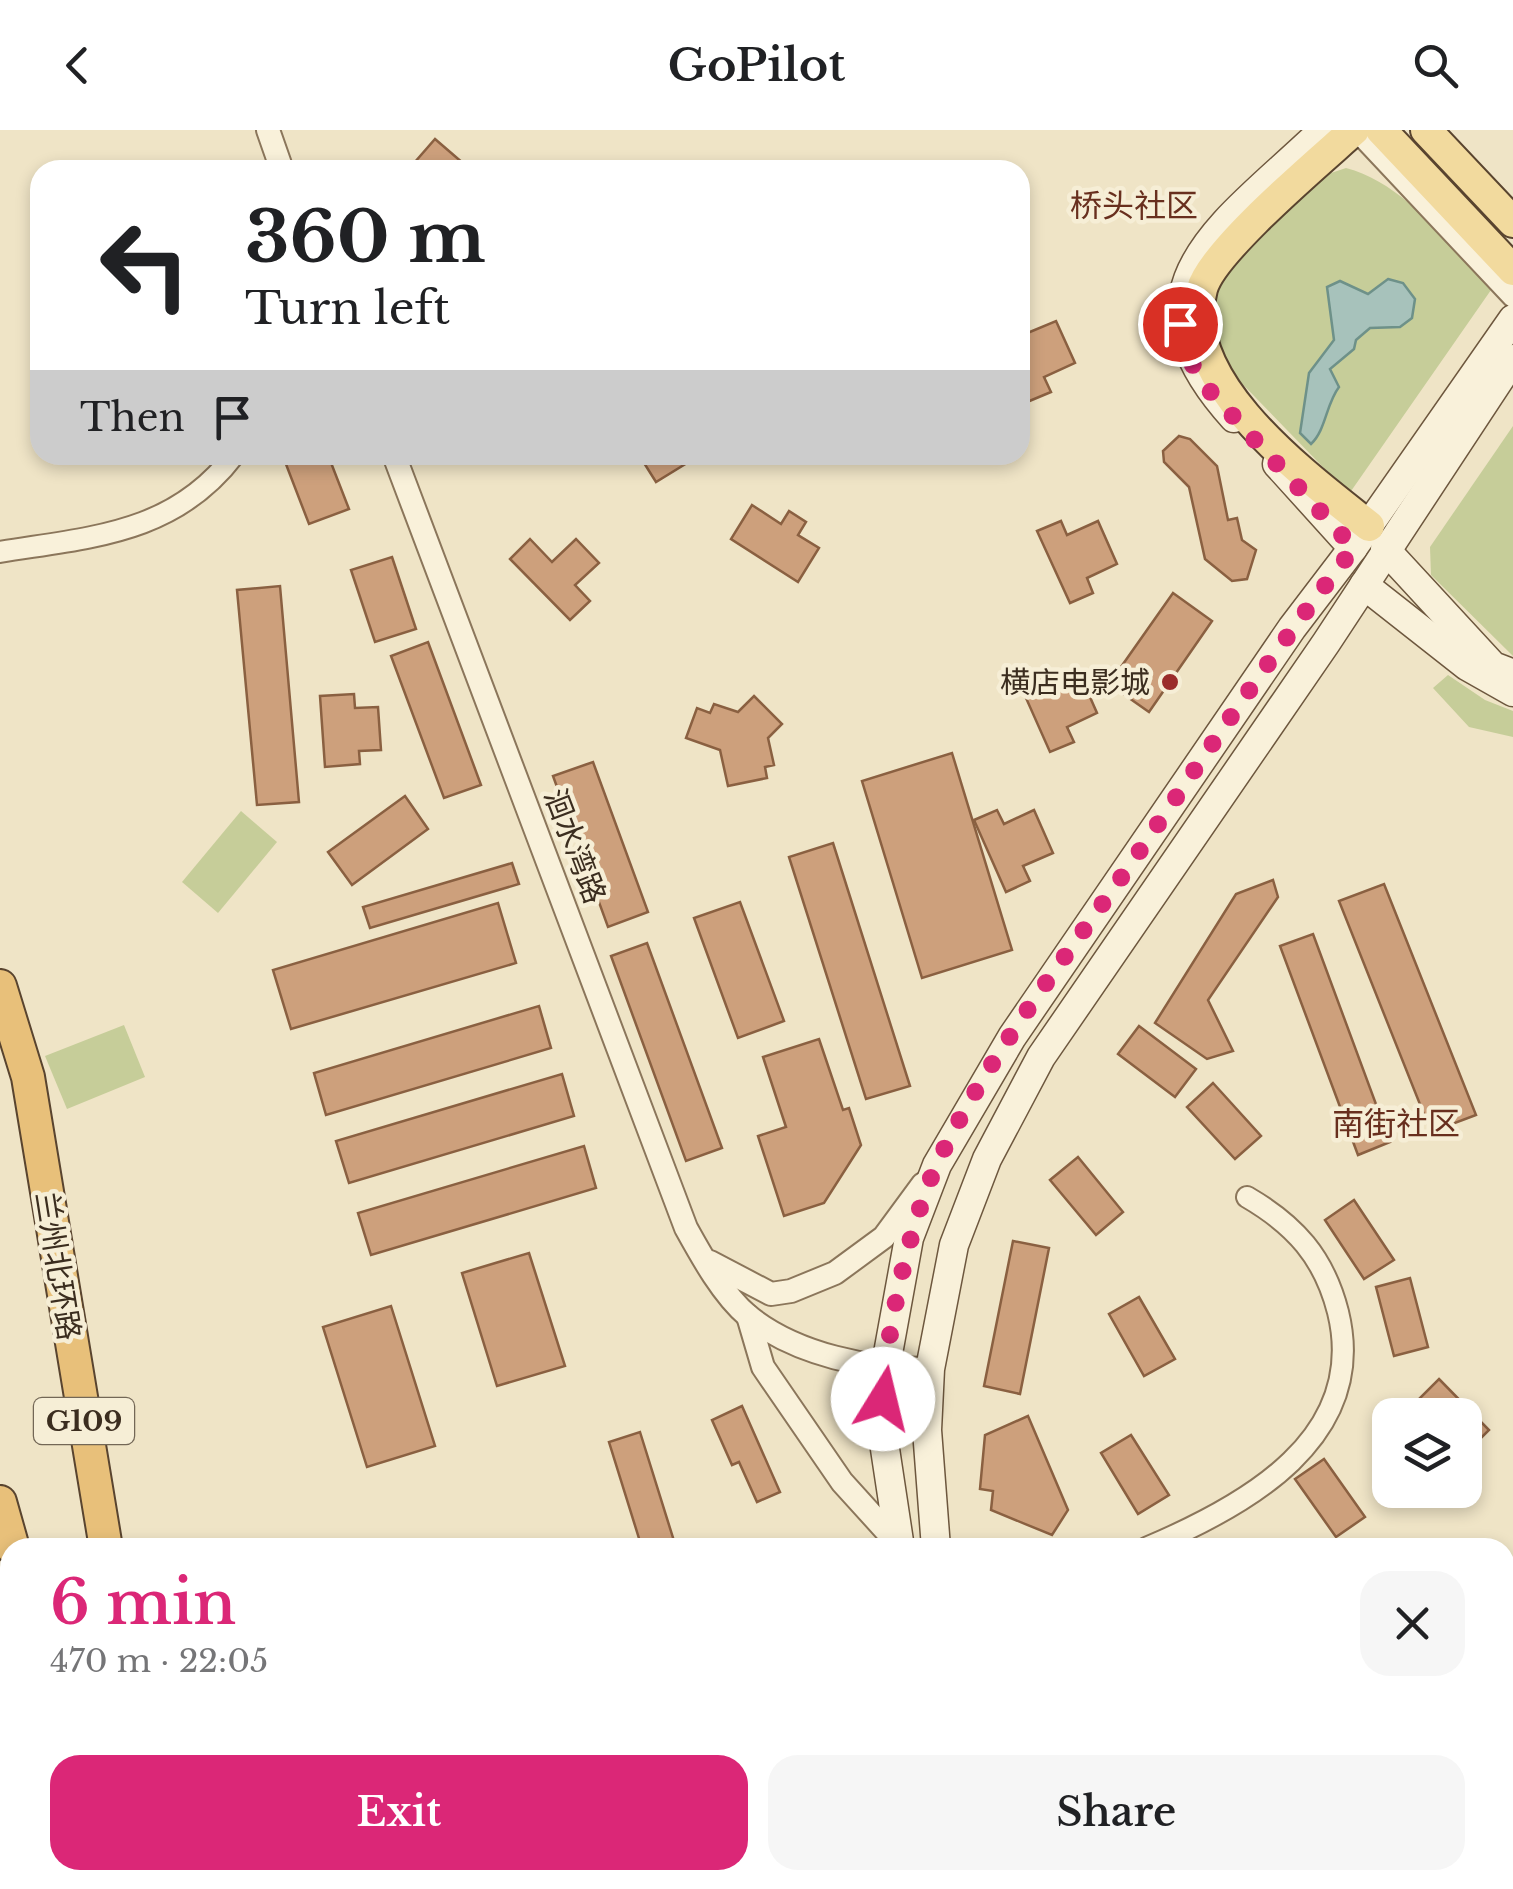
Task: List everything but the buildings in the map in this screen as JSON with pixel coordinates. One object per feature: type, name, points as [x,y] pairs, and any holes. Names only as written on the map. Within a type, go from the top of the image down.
[{"type":"highway","name":"兰州北环路","points":[[0,986],[28,1078],[104,1538]]},
{"type":"highway","points":[[0,1502],[10,1538]]},
{"type":"main road","points":[[1323,130],[1196,259],[1182,293],[1180,324],[1189,359],[1209,390],[1369,541]]},
{"type":"main road","points":[[1355,130],[1239,237],[1202,287],[1198,334],[1224,391],[1493,666],[1513,673]]},
{"type":"main road","points":[[1381,130],[1513,270]]},
{"type":"main road","points":[[1426,130],[1513,222]]},
{"type":"main road","points":[[899,1538],[882,1429],[884,1370],[910,1238],[937,1165],[1012,1037],[1292,628],[1369,541],[1509,337]]},
{"type":"main road","points":[[935,1538],[927,1430],[930,1369],[954,1245],[987,1159],[1041,1057],[1364,585],[1369,541]]},
{"type":"main road","points":[[1364,585],[1467,666],[1513,692]]},
{"type":"street","points":[[268,130],[278,160]]},
{"type":"street","points":[[1355,130],[1513,297]]},
{"type":"street","points":[[0,552],[124,531],[180,508],[216,479],[226,465]]},
{"type":"street","name":"洄水湾路","points":[[398,465],[686,1228],[702,1257],[748,1316],[763,1367],[842,1482],[892,1538]]},
{"type":"street","points":[[702,1257],[771,1294],[791,1292],[835,1273],[884,1237],[937,1165]]},
{"type":"street","points":[[1170,1538],[1252,1492],[1293,1459],[1328,1420],[1341,1389],[1346,1356],[1331,1282],[1311,1247],[1282,1218],[1247,1197]]},
{"type":"street","name":"洄水湾路","points":[[748,1316],[801,1346],[884,1370],[930,1369]]},
{"type":"green space","points":[[1346,168],[1368,176],[1408,202],[1491,290],[1349,494],[1222,363],[1211,338],[1214,284],[1234,259],[1325,175]]},
{"type":"green space","points":[[1513,426],[1513,656],[1431,575],[1430,547]]},
{"type":"green space","points":[[1448,675],[1485,700],[1513,711],[1513,737],[1469,727],[1433,688]]},
{"type":"green space","points":[[241,811],[277,842],[218,913],[182,882]]},
{"type":"green space","points":[[124,1025],[145,1077],[67,1109],[45,1056]]},
{"type":"water","points":[[1388,279],[1403,283],[1415,299],[1412,318],[1400,327],[1370,328],[1356,340],[1354,349],[1330,369],[1339,387],[1311,444],[1300,433],[1309,373],[1334,340],[1327,287],[1340,281],[1368,294]]},
{"type":"place","name":"横店电影城","points":[[1170,682]]},
{"type":"district","name":"桥头社区","points":[[1134,206]]},
{"type":"district","name":"南街社区","points":[[1396,1124]]},
{"type":"route","points":[[883,1399],[884,1370],[910,1238],[937,1165],[956,1128],[1012,1037],[1292,628],[1354,548],[1209,390],[1189,359],[1180,324]]}]
